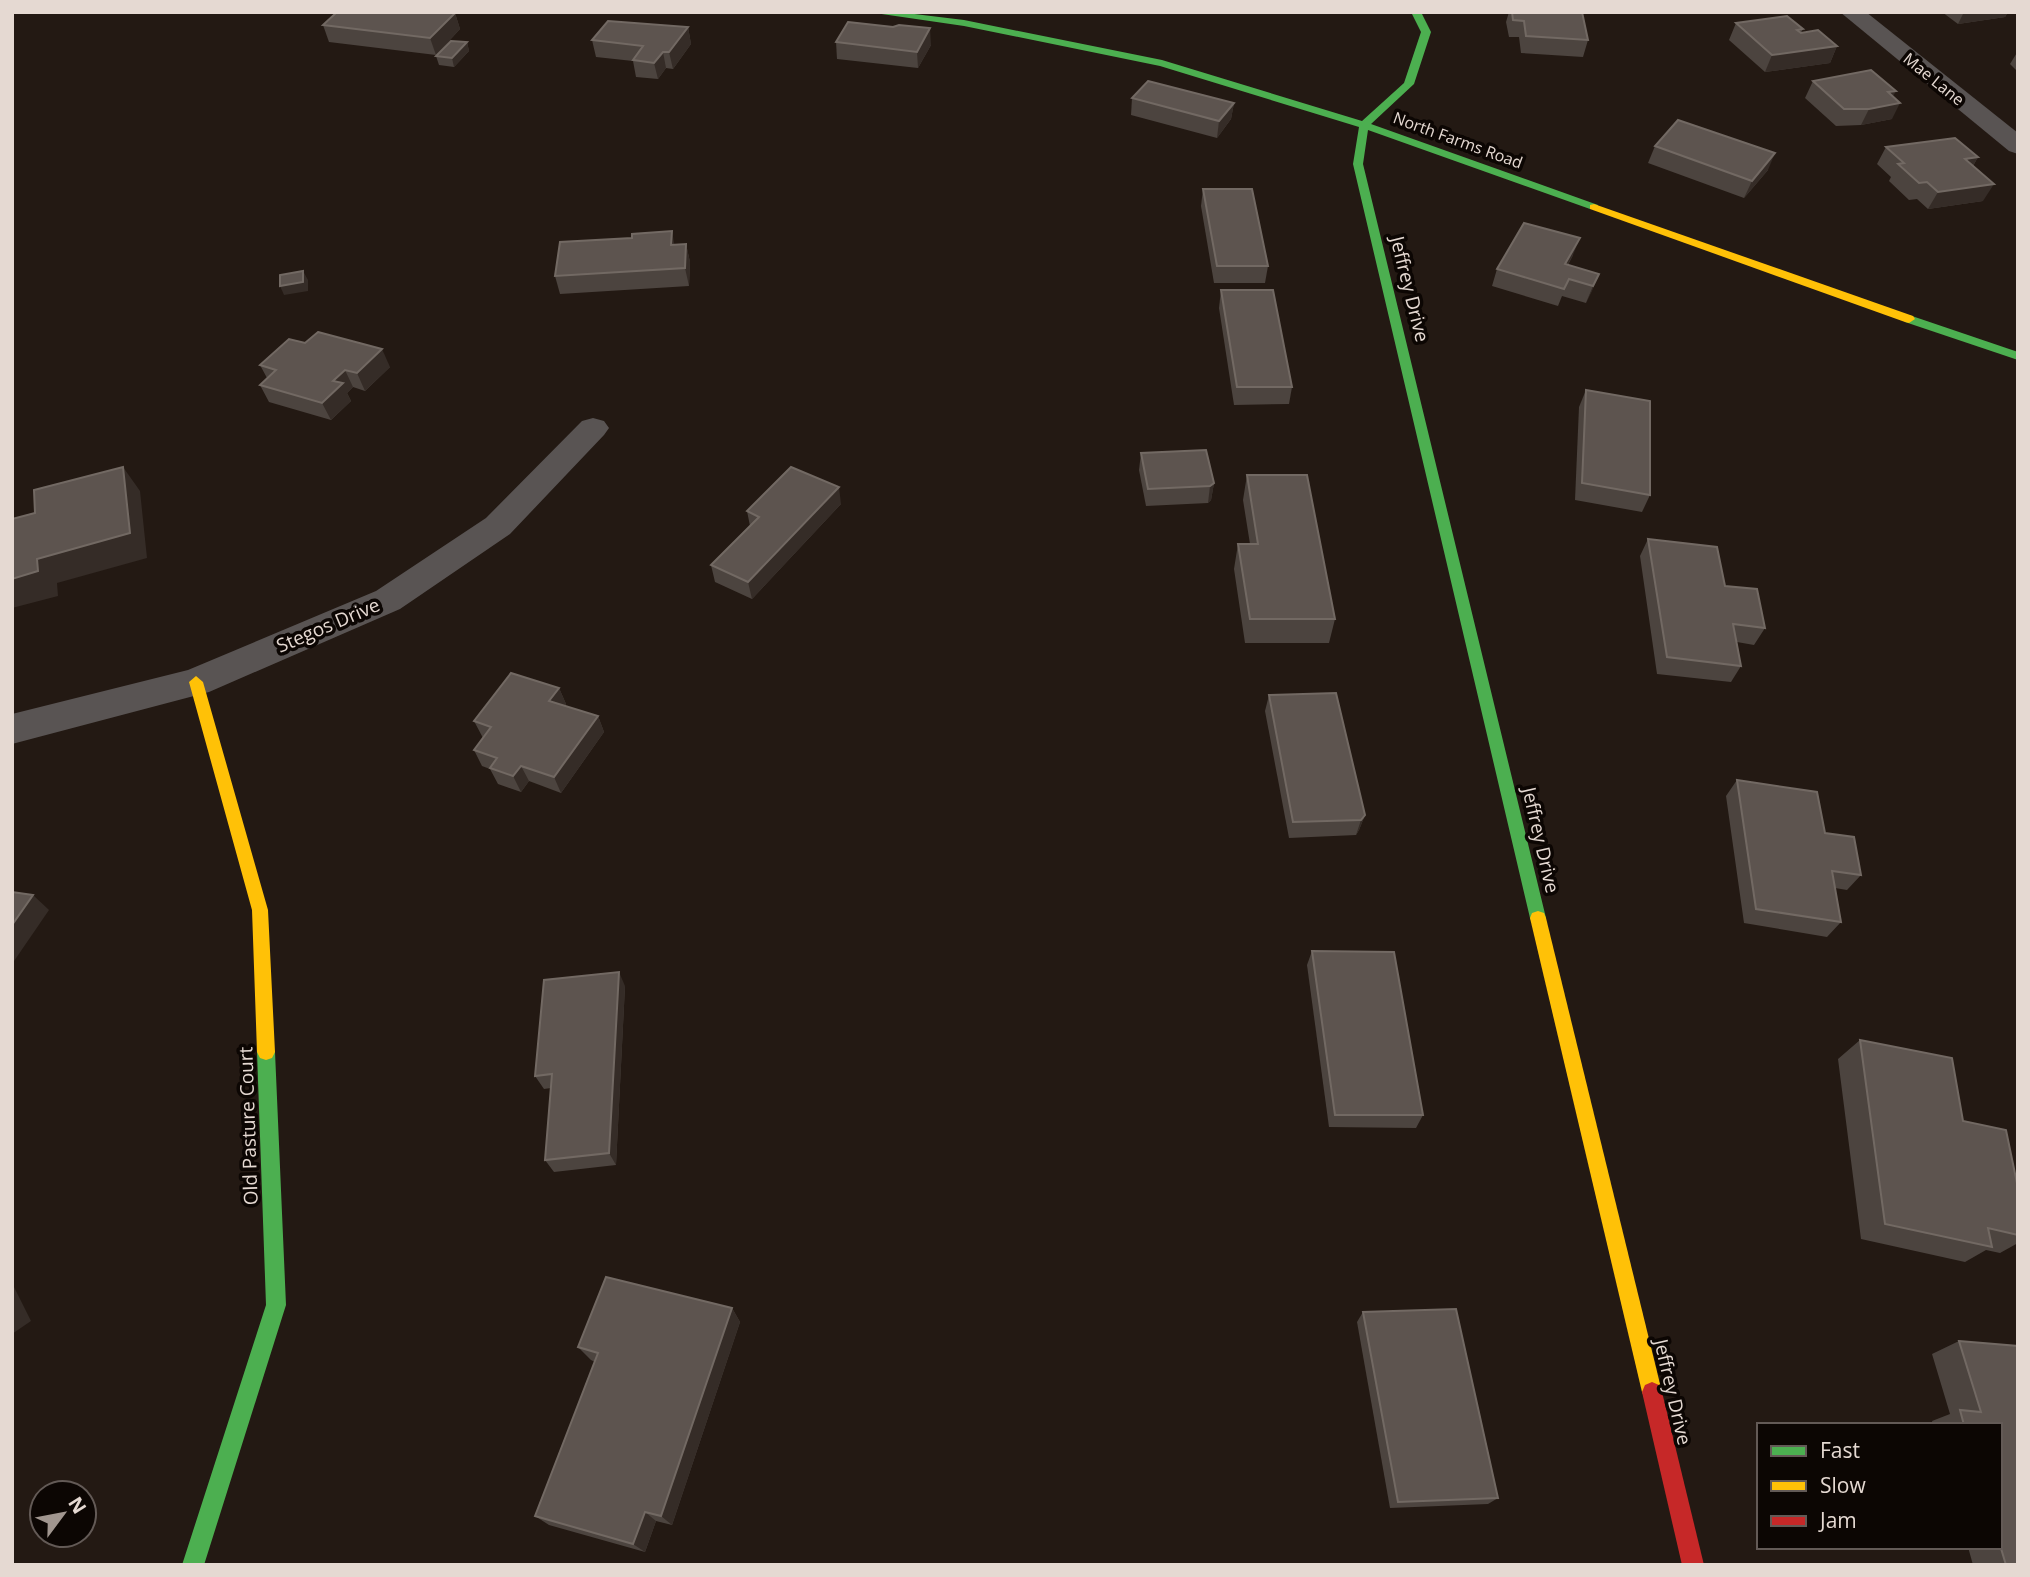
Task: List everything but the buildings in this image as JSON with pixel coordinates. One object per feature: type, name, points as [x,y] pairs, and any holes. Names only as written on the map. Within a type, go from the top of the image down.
[{"type":"street","name":"North Farms Road","points":[[873,12],[964,23],[1162,63],[1364,125],[1969,341],[2018,356]]},
{"type":"street","points":[[1364,125],[1409,84],[1426,32],[1416,12]]},
{"type":"street","name":"Mae Lane","points":[[1851,12],[2018,146]]},
{"type":"street","name":"Jeffrey Drive","points":[[1364,125],[1358,164],[1693,1565]]},
{"type":"street","name":"Stegos Drive","points":[[12,729],[196,681],[388,600],[498,526],[593,428]]},
{"type":"street","name":"Old Pasture Court","points":[[193,1565],[276,1305],[260,910],[196,681]]},
{"type":"traffic: fast","points":[[873,12],[964,23],[1162,63],[1364,125],[1594,207]]},
{"type":"traffic: fast","points":[[1416,12],[1426,32],[1409,84],[1364,125],[1358,164],[1538,918]]},
{"type":"traffic: fast","points":[[1909,319],[2018,356]]},
{"type":"traffic: fast","points":[[193,1565],[276,1305],[266,1052]]},
{"type":"traffic: slow","points":[[1594,207],[1909,319]]},
{"type":"traffic: slow","points":[[196,682],[260,910],[266,1052]]},
{"type":"traffic: slow","points":[[1538,918],[1652,1392]]},
{"type":"traffic: jam","points":[[1652,1392],[1693,1565]]}]
